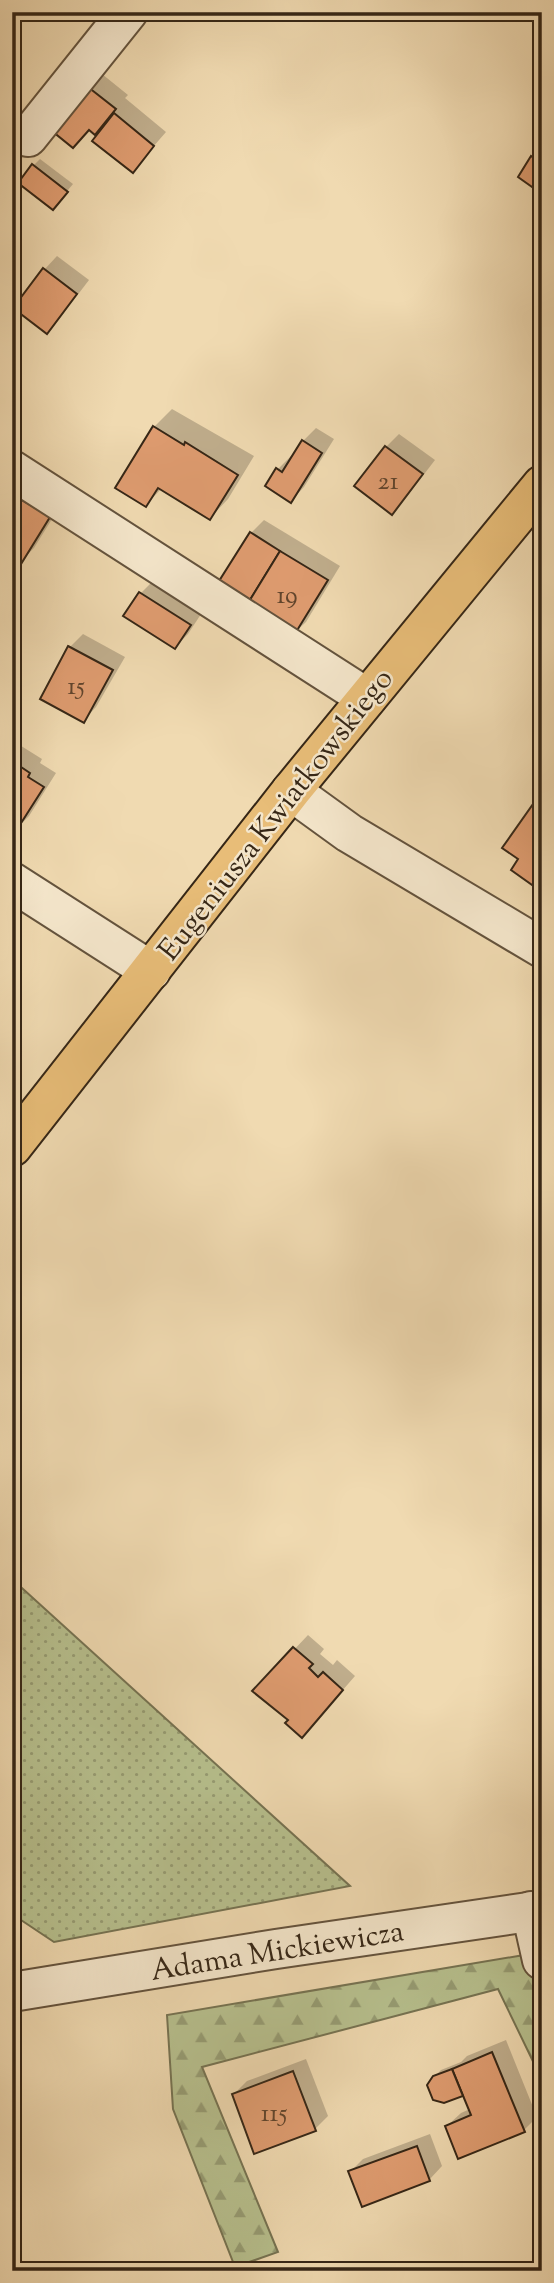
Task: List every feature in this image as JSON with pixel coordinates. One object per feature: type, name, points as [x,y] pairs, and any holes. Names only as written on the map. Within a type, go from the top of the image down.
[{"type":"main road","name":"Eugeniusza Kwiatkowskiego","points":[[12,1147],[291,791],[367,698],[536,503]]},
{"type":"street","points":[[28,136],[128,12]]},
{"type":"street","points":[[12,470],[367,698]]},
{"type":"street","points":[[291,791],[349,833],[542,948]]},
{"type":"street","points":[[12,882],[151,971]]},
{"type":"street","points":[[537,1910],[542,1960]]},
{"type":"street","name":"Adama Mickiewicza","points":[[12,1992],[537,1910]]},
{"type":"green space","points":[[12,1579],[350,1886],[54,1942],[12,1914]]},
{"type":"green space","points":[[530,1954],[542,2014],[542,2080],[498,1989],[202,2067],[278,2252],[235,2267],[173,2109],[167,2015]]},
{"type":"building","points":[[88,87],[116,109],[95,135],[89,130],[73,148],[52,131]]},
{"type":"building","points":[[114,113],[154,146],[133,173],[92,141]]},
{"type":"building","points":[[542,155],[542,194],[518,177],[531,156],[538,161]]},
{"type":"building","points":[[32,164],[68,192],[53,210],[18,183]]},
{"type":"building","points":[[43,268],[77,294],[47,334],[13,308]]},
{"type":"building","points":[[153,426],[184,445],[185,442],[238,475],[210,520],[158,488],[146,507],[115,488]]},
{"type":"building","points":[[302,440],[322,453],[291,503],[265,486],[276,468],[282,472]]},
{"type":"building","points":[[385,446],[423,474],[392,515],[354,486]]},
{"type":"building","points":[[12,494],[50,517],[21,564],[12,558]]},
{"type":"building","points":[[250,532],[280,551],[245,608],[214,589]]},
{"type":"building","points":[[280,551],[328,580],[293,637],[245,608]]},
{"type":"building","points":[[139,592],[191,625],[175,649],[123,616]]},
{"type":"building","points":[[68,646],[113,670],[84,723],[40,699]]},
{"type":"building","points":[[12,761],[30,773],[28,777],[44,787],[16,831],[12,829]]},
{"type":"building","points":[[538,797],[542,800],[542,892],[511,870],[518,859],[502,848]]},
{"type":"building","points":[[293,1647],[313,1664],[309,1668],[318,1677],[323,1672],[343,1690],[302,1738],[285,1723],[288,1720],[252,1691]]},
{"type":"building","points":[[492,2052],[525,2132],[458,2159],[445,2126],[471,2115],[452,2069]]},
{"type":"building","points":[[452,2069],[463,2096],[444,2103],[433,2100],[427,2085],[433,2076]]},
{"type":"building","points":[[293,2071],[316,2131],[254,2154],[232,2094]]},
{"type":"building","points":[[417,2146],[430,2181],[362,2207],[348,2171]]}]
